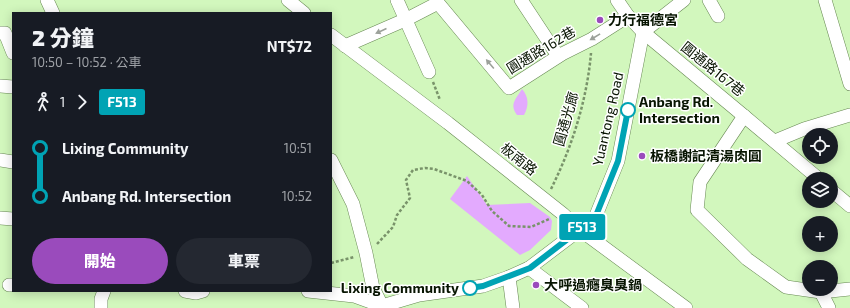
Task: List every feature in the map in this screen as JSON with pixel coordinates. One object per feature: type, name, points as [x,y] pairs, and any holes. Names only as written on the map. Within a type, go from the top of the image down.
[{"type":"street","points":[[47,0],[53,12]]},
{"type":"street","points":[[288,0],[303,12]]},
{"type":"street","points":[[397,0],[407,19],[429,72]]},
{"type":"street","points":[[521,0],[558,56]]},
{"type":"street","name":"圓通路167巷","points":[[617,0],[628,16],[643,32],[811,172]]},
{"type":"street","points":[[643,32],[684,0]]},
{"type":"street","points":[[709,0],[718,16]]},
{"type":"street","points":[[825,0],[850,84]]},
{"type":"street","name":"圓通路162巷","points":[[345,46],[407,19],[438,3],[509,88],[558,56],[592,39],[628,16]]},
{"type":"street","name":"Yuantong Road","points":[[382,307],[419,295],[483,286],[509,277],[530,268],[595,218],[618,161],[643,32]]},
{"type":"street","points":[[0,33],[5,33],[12,50]]},
{"type":"street","name":"板南路","points":[[332,36],[448,123],[563,214],[579,230],[686,308]]},
{"type":"street","points":[[0,86],[12,87]]},
{"type":"street","points":[[775,141],[804,129],[850,115]]},
{"type":"street","name":"圓通路167巷","points":[[744,116],[700,182],[697,210],[747,260],[786,287],[802,289]]},
{"type":"street","points":[[0,160],[12,162]]},
{"type":"street","points":[[332,162],[352,204],[366,253],[372,288],[382,307]]},
{"type":"street","points":[[838,196],[850,206]]},
{"type":"street","points":[[0,218],[12,219]]},
{"type":"street","points":[[530,268],[582,308]]},
{"type":"street","points":[[509,277],[513,308]]},
{"type":"street","points":[[838,290],[850,289]]},
{"type":"street","points":[[101,308],[101,299],[104,292]]},
{"type":"street","points":[[317,292],[354,296],[382,307]]},
{"type":"street","points":[[823,296],[829,308]]},
{"type":"path","name":"圓通光廊","points":[[546,201],[563,165],[579,114],[589,75],[592,39]]},
{"type":"path","points":[[429,72],[440,101]]},
{"type":"path","points":[[332,263],[366,253],[384,237],[392,227],[397,215],[410,198],[406,180],[413,170],[425,168],[434,169],[467,181],[482,195],[492,211],[509,226],[531,227],[563,214]]},
{"type":"shaded area","points":[[522,89],[527,98],[527,108],[524,115],[517,115],[513,105]]},
{"type":"shaded area","points":[[467,176],[487,205],[530,203],[550,217],[552,221],[551,230],[530,250],[520,255],[450,199]]},
{"type":"bus line","name":"F513","points":[[470,288],[483,286],[530,268],[595,218],[618,161],[628,110]]},
{"type":"place","name":"力行福德宮","points":[[600,20]]},
{"type":"place","name":"Anbang Rd. Intersection","points":[[628,110]]},
{"type":"place","name":"板橋謝記清湯肉圓","points":[[642,156]]},
{"type":"place","name":"大呼過癮臭臭鍋","points":[[536,285]]},
{"type":"place","name":"Lixing Community","points":[[470,288]]}]
